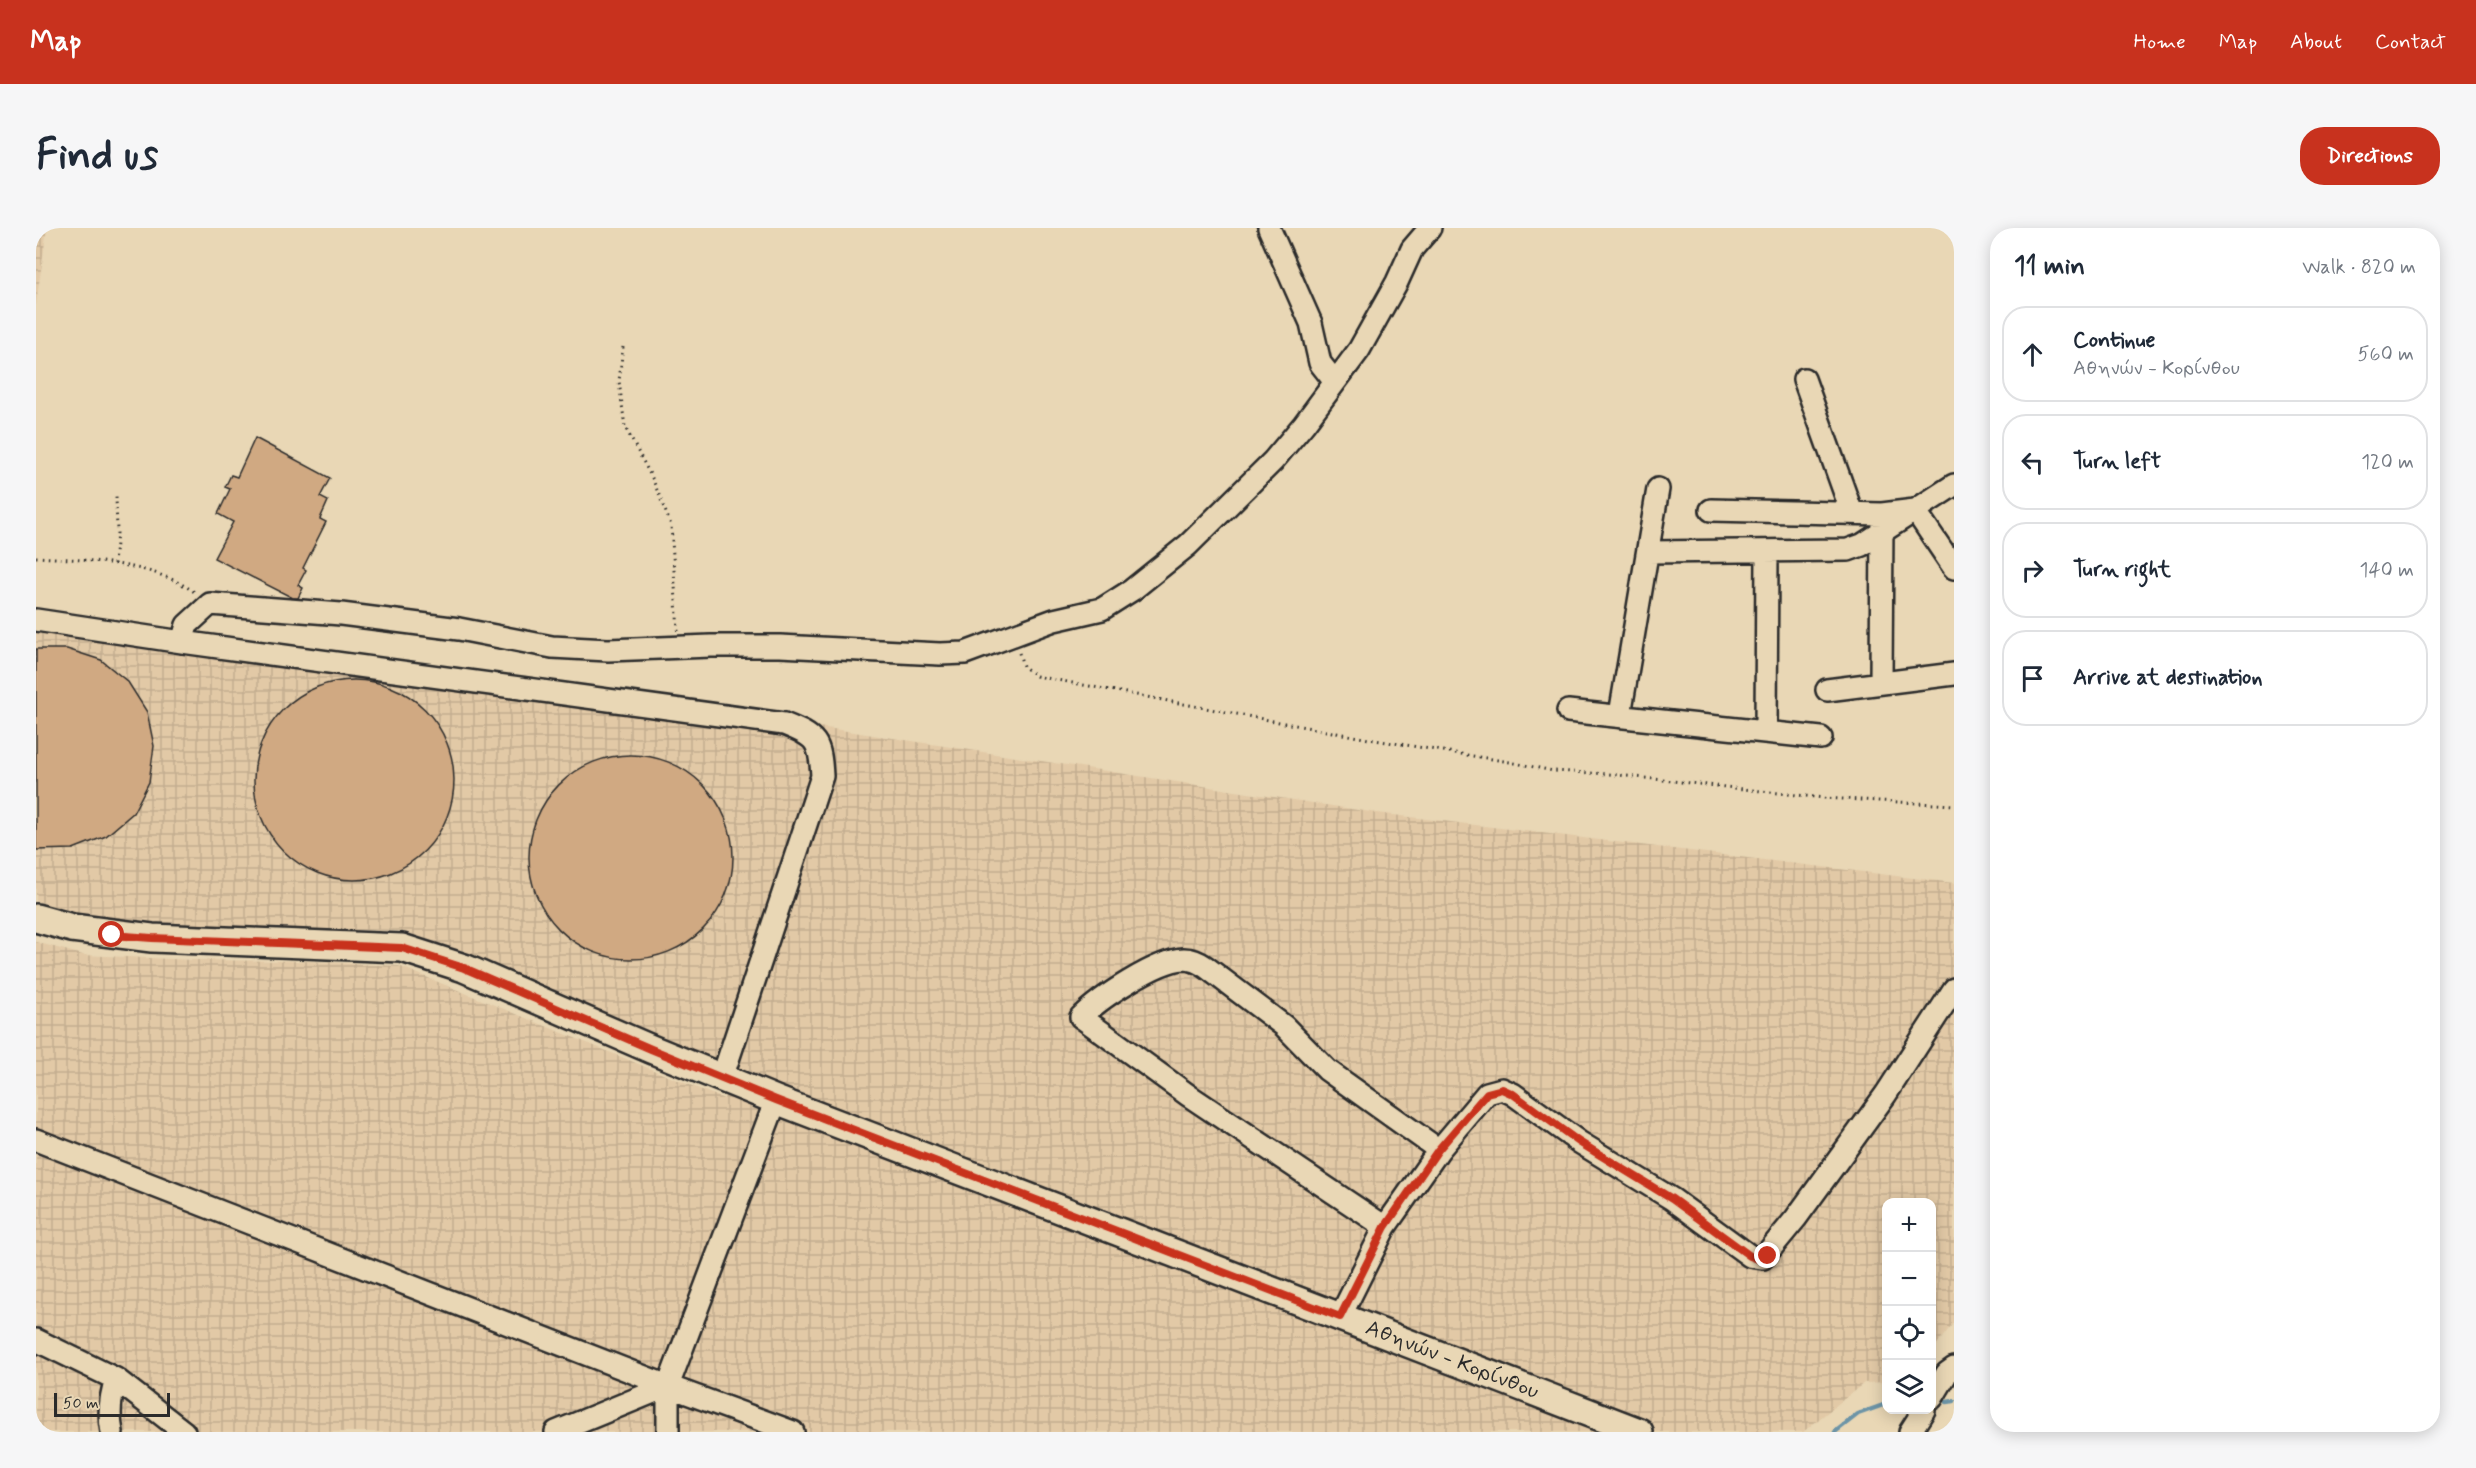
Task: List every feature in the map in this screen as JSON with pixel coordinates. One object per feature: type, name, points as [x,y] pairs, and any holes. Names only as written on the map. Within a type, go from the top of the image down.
[{"type":"main road","name":"Αθηνών - Κορίνθου","points":[[36,918],[82,930],[152,938],[402,948],[464,968],[776,1100],[1639,1432]]},
{"type":"street","points":[[1269,228],[1311,323],[1320,363],[1335,382]]},
{"type":"street","points":[[182,642],[187,625],[210,604],[341,614],[459,629],[552,647],[608,650],[780,646],[940,654],[965,653],[1054,620],[1102,609],[1155,573],[1188,545],[1273,461],[1359,350],[1412,249],[1427,229]]},
{"type":"street","points":[[1804,379],[1851,513]]},
{"type":"street","points":[[1648,552],[1848,550],[1881,523],[1915,510],[1954,485]]},
{"type":"street","points":[[1620,715],[1658,489]]},
{"type":"street","points":[[1711,510],[1851,513],[1881,523]]},
{"type":"street","points":[[1915,510],[1954,568]]},
{"type":"street","points":[[1881,523],[1881,682]]},
{"type":"street","points":[[1766,730],[1767,551]]},
{"type":"street","points":[[36,620],[784,724],[804,732],[816,741],[820,753],[822,776],[722,1078]]},
{"type":"street","points":[[1827,690],[1954,674]]},
{"type":"street","points":[[1568,711],[1766,730],[1821,738]]},
{"type":"street","points":[[1385,1227],[1188,1095],[1081,1017],[1090,1008],[1131,980],[1175,961],[1194,960],[1284,1026],[1328,1070],[1438,1150]]},
{"type":"street","points":[[1340,1317],[1385,1227],[1438,1150],[1487,1093],[1496,1089],[1508,1091],[1579,1142],[1672,1199],[1750,1256],[1763,1258],[1796,1218],[1880,1103],[1954,989]]},
{"type":"street","points":[[669,1432],[668,1386],[776,1100]]},
{"type":"street","points":[[36,1140],[668,1386],[793,1432]]},
{"type":"street","points":[[36,1340],[116,1379],[184,1432]]},
{"type":"street","points":[[1936,1391],[1947,1373],[1954,1368]]},
{"type":"street","points":[[112,1432],[109,1412],[116,1379]]},
{"type":"street","points":[[556,1432],[668,1386]]},
{"type":"street","points":[[1910,1432],[1921,1414]]},
{"type":"path","points":[[623,347],[619,381],[625,427],[653,480],[671,525],[679,647]]},
{"type":"path","points":[[114,564],[117,533],[116,496]]},
{"type":"path","points":[[36,557],[114,564],[142,569],[188,587],[210,604]]},
{"type":"path","points":[[1020,633],[1019,652],[1023,666],[1035,676],[1369,739],[1552,771],[1610,774],[1824,798],[1954,805]]},
{"type":"shaded area","points":[[36,228],[47,228],[36,305]]},
{"type":"shaded area","points":[[36,620],[161,633],[847,731],[1377,813],[1954,883],[1954,1322],[1936,1346],[1936,1198],[1882,1198],[1882,1382],[1864,1383],[1803,1432],[36,1432],[36,942],[83,955],[399,966],[724,1099],[826,793],[729,1070],[466,952],[399,931],[260,928],[122,921],[76,913],[36,901]]},
{"type":"building","points":[[255,438],[330,478],[320,497],[328,501],[320,519],[326,522],[303,568],[306,570],[298,585],[303,588],[298,598],[293,598],[214,558],[233,522],[218,514],[230,489],[225,487],[231,475],[237,477]]},
{"type":"building","points":[[36,649],[67,649],[101,660],[128,682],[147,712],[154,746],[149,782],[133,813],[106,836],[73,849],[36,850]]},
{"type":"building","points":[[354,680],[383,684],[410,697],[425,709],[437,724],[450,751],[454,780],[450,809],[437,836],[425,851],[410,863],[383,876],[354,880],[325,876],[298,863],[283,851],[271,836],[258,809],[254,780],[258,751],[271,724],[283,709],[298,697],[325,684]]},
{"type":"building","points":[[621,755],[641,755],[661,759],[679,767],[696,778],[710,792],[729,827],[733,857],[729,887],[721,905],[710,922],[696,936],[661,955],[641,959],[621,959],[601,955],[583,947],[566,936],[552,922],[533,887],[529,867],[529,847],[533,827],[541,809],[552,792],[566,778],[601,759]]},
{"type":"waterway","points":[[1947,1402],[1954,1401]]},
{"type":"waterway","points":[[1835,1432],[1858,1414],[1882,1405]]},
{"type":"route","points":[[112,935],[402,948],[464,968],[776,1100],[1340,1317],[1385,1227],[1438,1150],[1487,1093],[1496,1089],[1513,1094],[1579,1142],[1672,1199],[1750,1256],[1758,1259],[1768,1256]]}]
